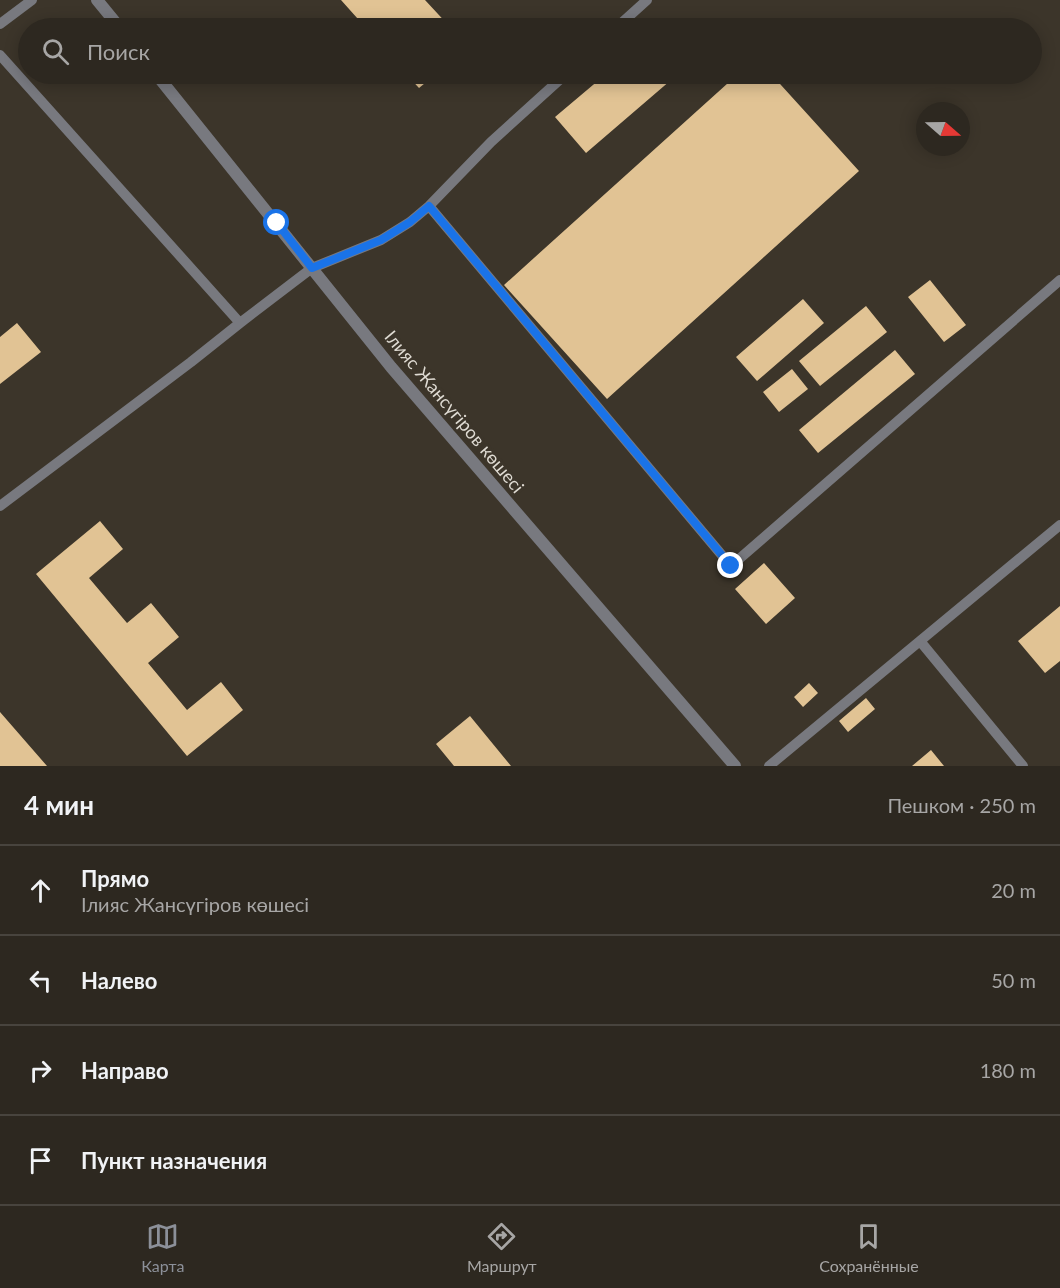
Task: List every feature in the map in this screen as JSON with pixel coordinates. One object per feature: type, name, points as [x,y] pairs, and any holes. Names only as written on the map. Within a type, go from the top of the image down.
[{"type":"street","points":[[97,0],[112,18]]},
{"type":"street","name":"Ілияс Жансүгіров көшесі","points":[[164,84],[391,367],[735,766]]},
{"type":"lane","points":[[0,24],[32,0]]},
{"type":"lane","points":[[627,18],[647,0]]},
{"type":"lane","points":[[0,55],[18,75]]},
{"type":"lane","points":[[26,84],[240,323]]},
{"type":"lane","points":[[0,506],[312,268],[381,240],[410,222],[555,84]]},
{"type":"lane","points":[[429,206],[731,566],[1060,279]]},
{"type":"lane","points":[[769,766],[1060,525]]},
{"type":"lane","points":[[920,641],[1023,766]]},
{"type":"building","points":[[341,0],[425,0],[442,18],[357,18]]},
{"type":"building","points":[[594,84],[666,84],[586,153],[555,117]]},
{"type":"building","points":[[727,84],[780,84],[859,171],[607,399],[504,285]]},
{"type":"building","points":[[930,280],[966,325],[944,342],[908,297]]},
{"type":"building","points":[[803,299],[824,323],[757,381],[736,357]]},
{"type":"building","points":[[866,306],[887,332],[820,386],[799,361]]},
{"type":"building","points":[[17,323],[41,352],[0,384],[0,337]]},
{"type":"building","points":[[895,350],[915,374],[818,453],[799,430]]},
{"type":"building","points":[[792,369],[808,389],[779,412],[763,392]]},
{"type":"building","points":[[100,521],[123,549],[89,578],[127,623],[151,603],[179,637],[148,663],[187,710],[221,682],[243,710],[187,756],[36,574]]},
{"type":"building","points":[[764,563],[795,598],[766,624],[735,589]]},
{"type":"building","points":[[1060,606],[1060,661],[1045,673],[1018,641]]},
{"type":"building","points":[[809,683],[818,693],[803,707],[794,697]]},
{"type":"building","points":[[866,698],[875,709],[848,732],[839,721]]},
{"type":"building","points":[[0,712],[47,766],[0,766]]},
{"type":"building","points":[[470,716],[511,766],[454,766],[436,744]]},
{"type":"building","points":[[931,750],[944,766],[912,766]]},
{"type":"route","points":[[277,223],[312,268],[381,240],[410,222],[429,206],[731,566]]}]
